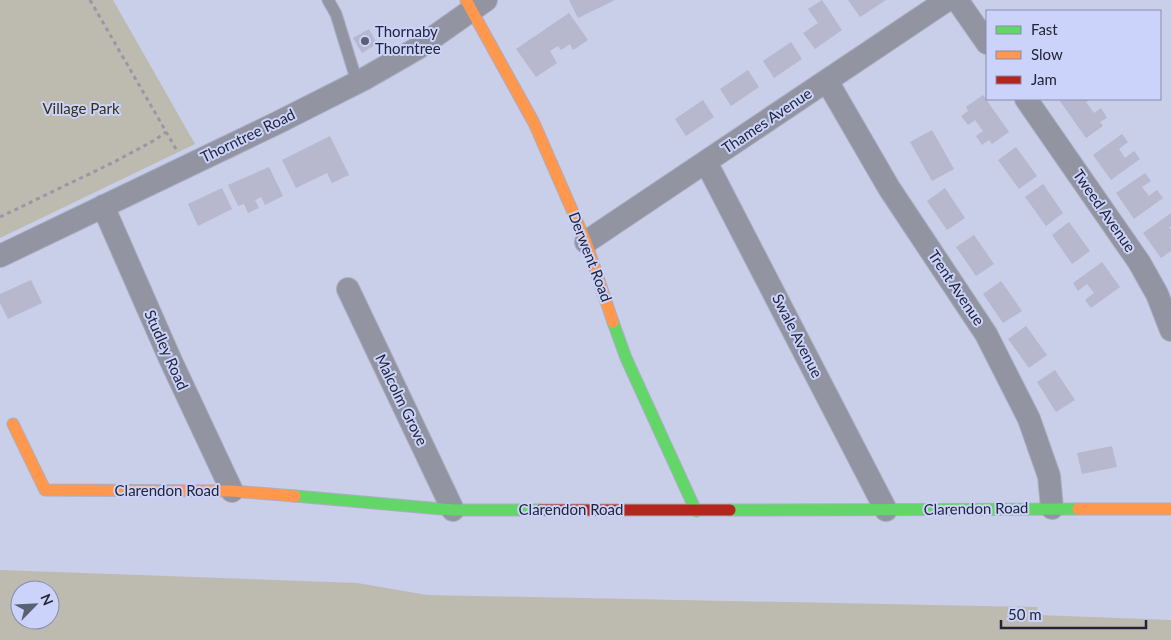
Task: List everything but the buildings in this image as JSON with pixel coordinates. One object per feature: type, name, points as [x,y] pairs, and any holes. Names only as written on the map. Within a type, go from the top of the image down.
[{"type":"street","name":"Thames Avenue","points":[[586,242],[947,0]]},
{"type":"street","points":[[957,0],[986,42]]},
{"type":"street","name":"Thorntree Road","points":[[0,256],[358,82],[418,48],[474,3]]},
{"type":"street","name":"Derwent Road","points":[[474,3],[534,123],[586,242],[626,358],[696,510]]},
{"type":"street","name":"Trent Avenue","points":[[827,81],[889,188],[986,334],[1029,419],[1049,476],[1052,508]]},
{"type":"street","name":"Tweed Avenue","points":[[1027,100],[1139,262],[1157,294],[1171,330]]},
{"type":"street","name":"Swale Avenue","points":[[706,162],[886,510]]},
{"type":"street","name":"Studley Road","points":[[103,206],[171,362],[232,491]]},
{"type":"street","name":"Malcolm Grove","points":[[348,290],[453,510]]},
{"type":"street","name":"Clarendon Road","points":[[13,424],[45,490],[232,491],[453,510],[1171,509]]},
{"type":"lane","points":[[328,0],[336,14],[358,82]]},
{"type":"path","points":[[90,0],[186,166]]},
{"type":"path","points":[[0,217],[114,162],[166,132]]},
{"type":"green space","name":"Village Park","points":[[0,0],[113,0],[195,144],[0,238]]},
{"type":"green space","points":[[0,570],[357,583],[427,595],[1037,607],[1038,615],[1171,620],[1171,640],[0,640]]},
{"type":"traffic: fast","points":[[613,322],[626,358],[696,511]]},
{"type":"traffic: fast","points":[[295,496],[453,510],[540,510]]},
{"type":"traffic: fast","points":[[730,510],[1078,509]]},
{"type":"traffic: slow","points":[[466,0],[534,123],[586,242],[613,322]]},
{"type":"traffic: slow","points":[[13,424],[45,490],[232,491],[295,496]]},
{"type":"traffic: slow","points":[[1078,509],[1171,509]]},
{"type":"traffic: jam","points":[[540,510],[730,510]]},
{"type":"place","name":"Thornaby Thorntree","points":[[365,41]]}]
